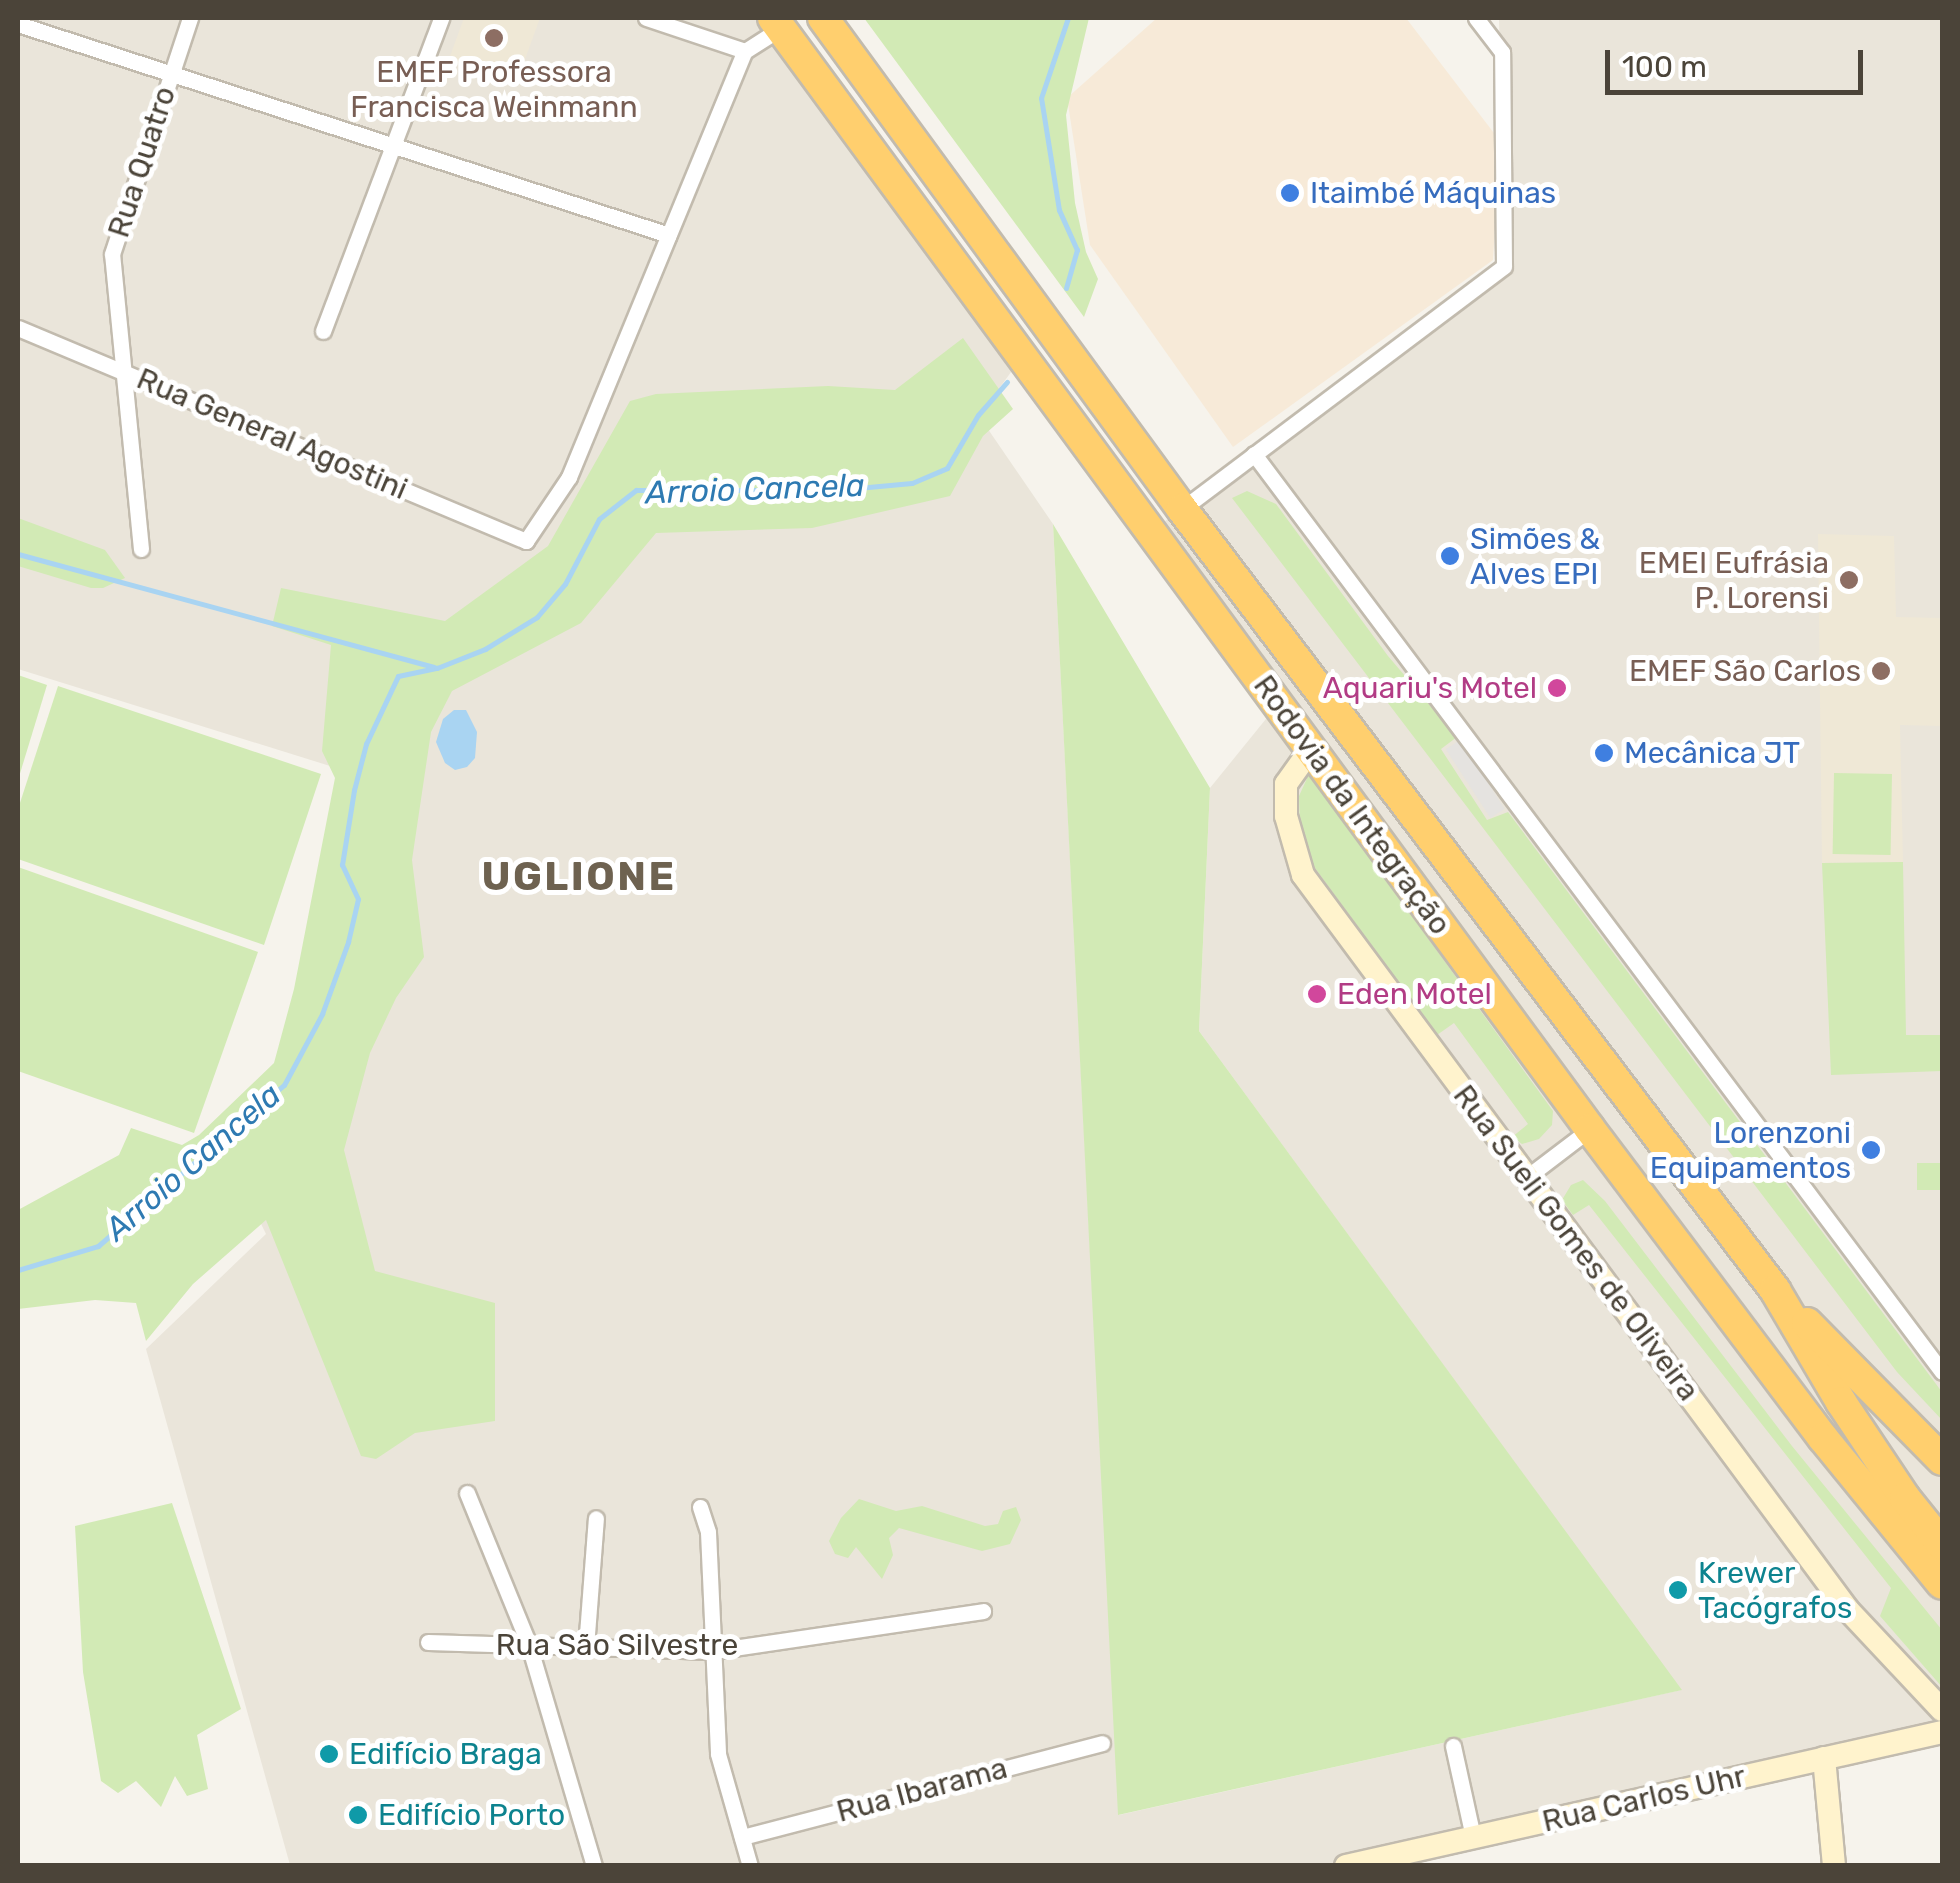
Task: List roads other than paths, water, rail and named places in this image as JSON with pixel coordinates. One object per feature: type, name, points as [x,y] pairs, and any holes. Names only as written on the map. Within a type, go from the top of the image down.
[{"type":"highway","name":"Rodovia da Integração","points":[[823,18],[1182,509],[1775,1290],[1852,1418],[1942,1544]]},
{"type":"highway","name":"Rodovia da Integração","points":[[777,23],[1590,1129],[1822,1438],[1942,1584]]},
{"type":"highway","points":[[1152,531],[1182,509]]},
{"type":"highway","points":[[1590,1129],[1628,1100]]},
{"type":"highway","points":[[1775,1290],[1942,1460]]},
{"type":"street","name":"Rua Quatro","points":[[141,549],[112,254],[190,18]]},
{"type":"street","points":[[323,331],[441,18]]},
{"type":"street","points":[[646,18],[744,51]]},
{"type":"street","points":[[1182,509],[1504,266],[1502,52],[1476,18]]},
{"type":"street","points":[[18,24],[669,235],[744,51],[777,23]]},
{"type":"street","name":"Rua General Agostini","points":[[18,328],[526,541],[569,477],[669,235]]},
{"type":"street","points":[[1254,454],[1942,1372]]},
{"type":"street","name":"Rua Sueli Gomes de Oliveira","points":[[1311,749],[1286,784],[1286,816],[1303,875],[1848,1610],[1942,1710]]},
{"type":"street","points":[[1526,1177],[1590,1129]]},
{"type":"street","points":[[467,1493],[529,1646],[594,1866]]},
{"type":"street","points":[[700,1507],[708,1532],[718,1754],[750,1866]]},
{"type":"street","points":[[586,1647],[596,1518]]},
{"type":"street","name":"Rua São Silvestre","points":[[428,1642],[714,1652],[983,1611]]},
{"type":"street","name":"Rua Carlos Uhr","points":[[1346,1866],[1942,1732]]},
{"type":"street","name":"Rua Ibarama","points":[[742,1837],[1102,1743]]},
{"type":"street","points":[[1453,1746],[1472,1837]]},
{"type":"street","points":[[1824,1758],[1834,1866]]},
{"type":"water","points":[[454,710],[466,710],[477,732],[475,758],[467,767],[455,770],[445,763],[436,742],[443,719]]},
{"type":"waterway","name":"Arroio Cancela","points":[[1066,288],[1077,250],[1059,210],[1041,98],[1068,18]]},
{"type":"waterway","name":"Arroio Cancela","points":[[18,1270],[98,1246],[284,1085],[322,1014],[348,942],[358,899],[342,865],[354,790],[366,744],[398,676],[437,668],[485,649],[537,617],[565,584],[599,519],[636,490],[836,490],[912,483],[947,468],[978,415],[1007,382]]},
{"type":"waterway","points":[[18,554],[434,667]]},
{"type":"place","name":"EMEF Professora Francisca Weinmann","points":[[494,38]]},
{"type":"place","name":"Itaimbé Máquinas","points":[[1290,193]]},
{"type":"place","name":"Simões & Alves EPI","points":[[1450,556]]},
{"type":"place","name":"EMEI Eufrásia P. Lorensi","points":[[1849,580]]},
{"type":"place","name":"EMEF São Carlos","points":[[1881,671]]},
{"type":"place","name":"Aquariu's Motel","points":[[1557,688]]},
{"type":"place","name":"Mecânica JT","points":[[1604,753]]},
{"type":"place","name":"Eden Motel","points":[[1317,994]]},
{"type":"place","name":"Lorenzoni Equipamentos","points":[[1871,1150]]},
{"type":"place","name":"Krewer Tacógrafos","points":[[1678,1590]]},
{"type":"place","name":"Edifício Braga","points":[[329,1754]]},
{"type":"place","name":"Edifício Porto","points":[[358,1815]]},
{"type":"district","name":"UGLIONE","points":[[579,877]]}]
